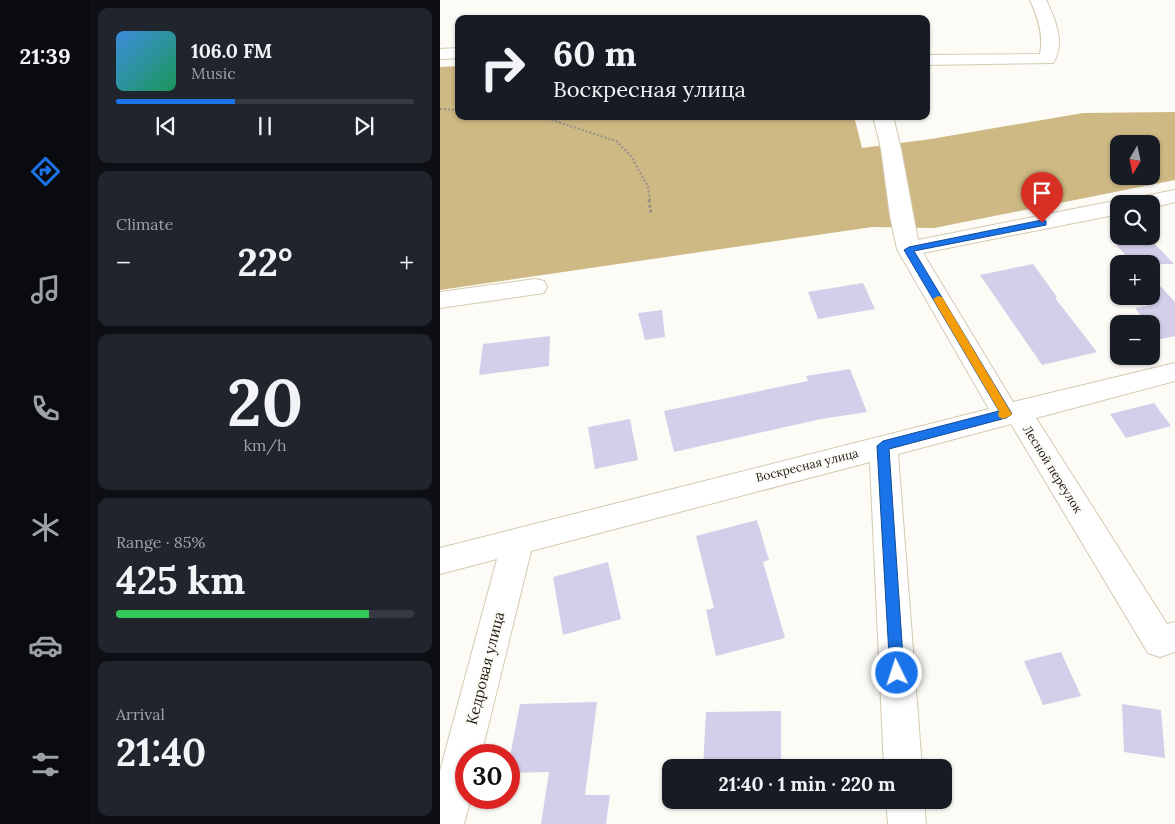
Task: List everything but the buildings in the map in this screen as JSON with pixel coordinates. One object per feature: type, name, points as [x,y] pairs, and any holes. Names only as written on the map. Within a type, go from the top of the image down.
[{"type":"street","points":[[930,60],[1047,59],[1052,48],[1046,16],[1038,0]]},
{"type":"street","points":[[440,54],[455,53]]},
{"type":"street","points":[[884,120],[890,137],[905,238],[1110,208]]},
{"type":"street","points":[[1160,199],[1175,196]]},
{"type":"street","name":"Лесной переулок","points":[[905,238],[1012,412],[1167,640]]},
{"type":"street","points":[[440,300],[535,287]]},
{"type":"street","name":"Воскресная улица","points":[[440,561],[1012,412],[1175,372]]},
{"type":"street","points":[[883,446],[902,759]]},
{"type":"street","name":"Кедровая улица","points":[[445,824],[518,540]]},
{"type":"street","points":[[906,809],[907,824]]},
{"type":"path","points":[[440,109],[455,110]]},
{"type":"path","points":[[552,120],[616,141],[631,156],[648,187],[651,214]]},
{"type":"shaded area","points":[[455,66],[455,120],[855,120],[862,148],[931,139],[1083,113],[1175,112],[1175,180],[1160,183],[1160,135],[1110,135],[1110,185],[1150,185],[934,228],[872,227],[440,290],[440,67]]},
{"type":"slow traffic","points":[[938,299],[1006,414],[1003,414]]},
{"type":"route","points":[[897,673],[883,446],[1006,414],[909,250],[1042,223]]}]
